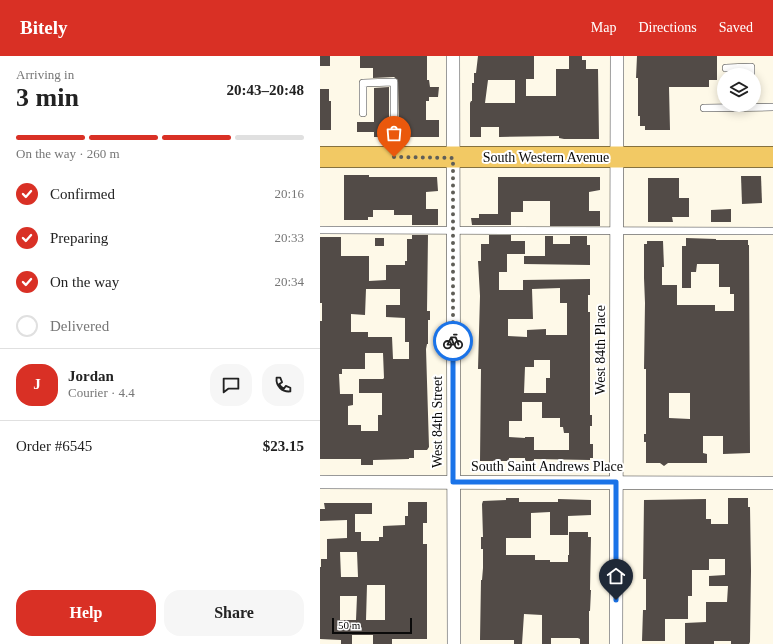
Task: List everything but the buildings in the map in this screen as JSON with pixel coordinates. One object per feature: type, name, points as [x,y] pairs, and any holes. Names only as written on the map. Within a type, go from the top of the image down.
[{"type":"main road","name":"South Western Avenue","points":[[320,157],[773,157]]},
{"type":"street","name":"West 84th Street","points":[[453,56],[454,644]]},
{"type":"street","name":"West 84th Place","points":[[616,644],[617,56]]},
{"type":"street","name":"South Saint Andrews Place","points":[[320,482],[773,482]]},
{"type":"lane","points":[[726,68],[751,68]]},
{"type":"lane","points":[[363,113],[363,83],[394,82],[394,157]]},
{"type":"lane","points":[[761,106],[773,107]]},
{"type":"lane","points":[[704,108],[717,107]]},
{"type":"lane","points":[[320,230],[773,231]]},
{"type":"way so far","points":[[394,157],[453,158],[453,341]]},
{"type":"route","points":[[453,341],[453,482],[616,482],[616,600]]}]
